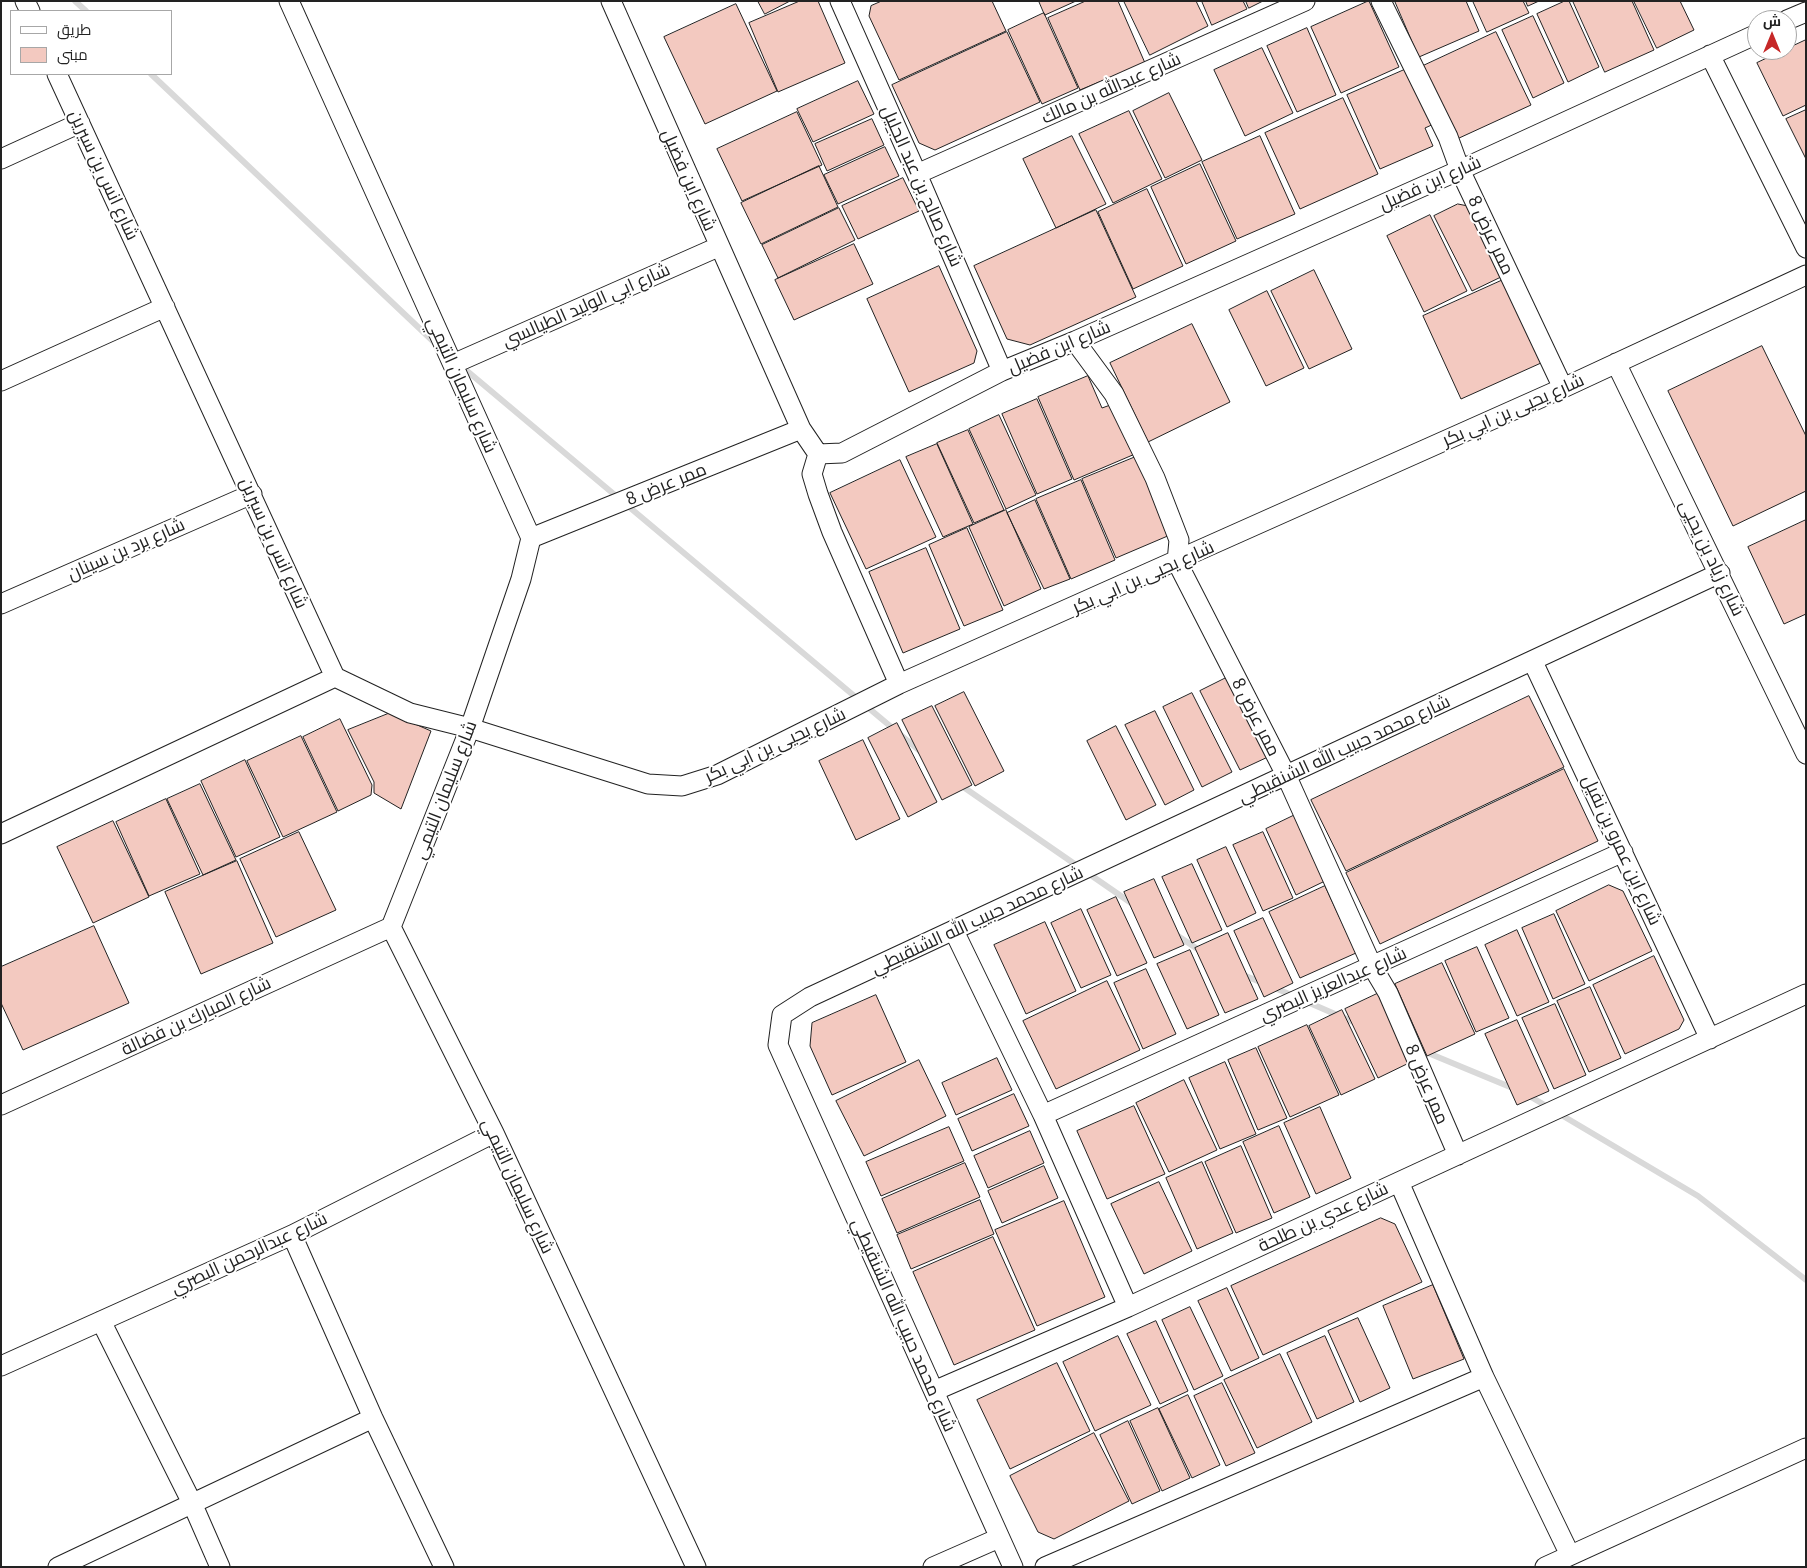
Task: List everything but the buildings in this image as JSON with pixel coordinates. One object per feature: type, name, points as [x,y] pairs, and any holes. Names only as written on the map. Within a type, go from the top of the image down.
[{"type":"street","name":"شارع سليمان التيمي","points":[[289,1],[531,538],[521,579],[470,728],[391,927],[494,1133],[696,1567]]},
{"type":"street","name":"شارع ابن فضيل","points":[[611,1],[800,429],[818,454],[842,453],[1002,371],[1075,341],[1460,170],[1747,38]]},
{"type":"street","name":"شارع صالح بن عبد الجليل","points":[[840,1],[1002,371]]},
{"type":"street","name":"شارع عبدالله بن مالك","points":[[917,174],[1305,1]]},
{"type":"street","name":"ممر عرض 8","points":[[1381,1],[1444,128],[1460,170],[1563,388]]},
{"type":"street","points":[[1710,55],[1806,248]]},
{"type":"street","name":"شارع انس بن سيرين","points":[[58,75],[335,677]]},
{"type":"street","points":[[1,158],[80,124]]},
{"type":"street","name":"شارع ابي الوليد الطيالسي","points":[[453,364],[718,247]]},
{"type":"street","name":"شارع يحيى بن ابي بكر","points":[[335,677],[410,713],[470,728],[648,784],[682,786],[718,775],[899,684],[1177,562],[1563,388],[1806,275]]},
{"type":"street","points":[[1,381],[165,307]]},
{"type":"street","name":"ممر عرض 8","points":[[1075,341],[1114,394],[1155,478],[1179,540],[1177,562],[1286,776],[1372,966],[1388,993],[1458,1155]]},
{"type":"street","name":"شارع زياد بن يحيى","points":[[1616,363],[1720,573],[1799,720],[1806,754]]},
{"type":"street","name":"ممر عرض 8","points":[[531,538],[800,429]]},
{"type":"street","points":[[818,454],[812,474],[818,494],[832,532],[899,684]]},
{"type":"street","name":"شارع برد بن سينان","points":[[1,604],[252,494]]},
{"type":"street","name":"شارع محمد حبيب الله الشنقيطي","points":[[1013,1567],[778,1045],[782,1015],[810,996],[954,931],[1720,573]]},
{"type":"street","name":"شارع ابن عمرو بن نفيل","points":[[1532,662],[1710,1039]]},
{"type":"street","points":[[1,834],[335,677]]},
{"type":"street","name":"شارع عبدالعزيز البصري","points":[[1043,1115],[1623,852]]},
{"type":"street","name":"شارع المبارك بن فضالة","points":[[1,1105],[391,927]]},
{"type":"street","points":[[954,931],[1043,1115],[1128,1307]]},
{"type":"street","name":"شارع عدي بن طلحة","points":[[934,1391],[1128,1307],[1806,994]]},
{"type":"street","name":"شارع عبدالرحمن البصري","points":[[1,1366],[292,1235],[494,1133]]},
{"type":"street","points":[[1399,1182],[1484,1377],[1570,1556]]},
{"type":"street","points":[[292,1235],[373,1418],[444,1567]]},
{"type":"street","points":[[101,1321],[192,1503],[220,1567]]},
{"type":"street","points":[[1045,1567],[1484,1377]]},
{"type":"street","points":[[58,1567],[373,1418]]},
{"type":"street","points":[[1545,1567],[1806,1448]]},
{"type":"street","points":[[933,1567],[1000,1538]]},
{"type":"waterway","points":[[75,1],[85,10]]},
{"type":"waterway","points":[[152,75],[437,345]]},
{"type":"waterway","points":[[460,365],[921,752]]},
{"type":"waterway","points":[[959,784],[1134,905]]},
{"type":"waterway","points":[[1175,934],[1202,952]]},
{"type":"waterway","points":[[1241,974],[1294,996]]},
{"type":"waterway","points":[[1305,1001],[1358,1024]]},
{"type":"waterway","points":[[1416,1048],[1515,1089]]},
{"type":"waterway","points":[[1526,1094],[1698,1196],[1806,1280]]}]
